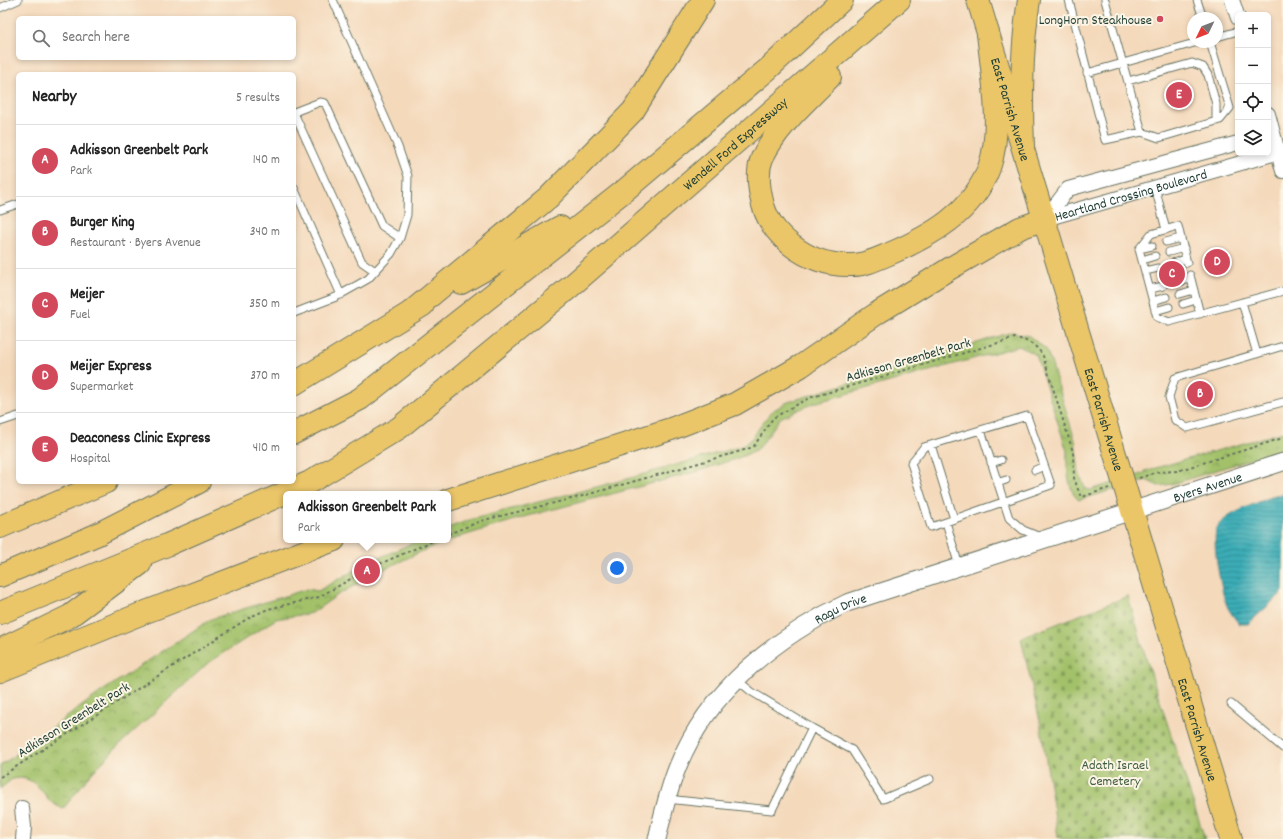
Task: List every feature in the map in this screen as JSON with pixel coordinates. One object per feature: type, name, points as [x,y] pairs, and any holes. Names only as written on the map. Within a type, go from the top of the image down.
[{"type":"main road","points":[[411,312],[548,198],[633,110],[703,0]]},
{"type":"main road","points":[[296,432],[360,399],[624,191],[768,69],[842,0]]},
{"type":"main road","name":"Wendell Ford Expressway","points":[[290,491],[310,482],[399,428],[570,287],[899,0]]},
{"type":"main road","points":[[906,0],[790,118],[772,138],[762,159],[758,176],[760,194],[768,219],[778,233],[806,255],[828,263],[852,266],[868,262],[930,235],[969,203],[989,167],[994,144],[996,122],[988,33]]},
{"type":"main road","name":"East Parrish Avenue","points":[[978,0],[1230,839]]},
{"type":"main road","points":[[1023,147],[1021,97],[1026,21],[1029,0]]},
{"type":"main road","points":[[296,383],[411,312],[624,191]]},
{"type":"main road","points":[[451,499],[671,429],[735,404],[801,366],[879,312],[949,269],[1020,228],[1045,219]]},
{"type":"main road","points":[[0,527],[101,484]]},
{"type":"main road","points":[[0,576],[96,535],[195,484]]},
{"type":"main road","name":"Wendell Ford Expressway","points":[[167,545],[283,494]]},
{"type":"main road","points":[[0,671],[143,613],[326,543]]},
{"type":"main road","points":[[0,613],[167,545]]},
{"type":"main road","points":[[0,650],[70,616],[167,545]]},
{"type":"street","points":[[1232,0],[1236,12]]},
{"type":"street","points":[[1270,120],[1281,152],[1283,171]]},
{"type":"street","name":"Heartland Crossing Boulevard","points":[[1045,219],[1068,189],[1235,144]]},
{"type":"street","name":"Heartland Crossing Boulevard","points":[[1045,219],[1281,152]]},
{"type":"street","name":"Byers Avenue","points":[[1132,510],[1283,462]]},
{"type":"street","name":"Ragu Drive","points":[[657,839],[666,799],[678,764],[692,738],[708,714],[737,680],[770,649],[794,631],[846,603],[1132,510]]},
{"type":"street","points":[[22,808],[24,827],[23,839]]},
{"type":"lane","points":[[0,8],[18,0]]},
{"type":"lane","points":[[296,312],[341,295],[368,279],[390,254],[400,238],[407,215],[408,176],[398,147],[333,0]]},
{"type":"lane","points":[[1069,0],[1086,73],[1105,140],[1142,132],[1159,138],[1220,120],[1230,108],[1212,48]]},
{"type":"lane","points":[[1104,0],[1142,132]]},
{"type":"lane","points":[[1197,0],[1201,12]]},
{"type":"lane","points":[[1223,35],[1235,32]]},
{"type":"lane","points":[[1086,73],[1187,45]]},
{"type":"lane","points":[[1128,81],[1192,63],[1203,67],[1208,75],[1216,104],[1216,121]]},
{"type":"lane","points":[[296,112],[320,102],[325,103],[382,226],[400,238]]},
{"type":"lane","points":[[296,117],[362,262],[375,271]]},
{"type":"lane","points":[[1155,187],[1166,230]]},
{"type":"lane","points":[[296,193],[341,295]]},
{"type":"lane","points":[[0,210],[16,205]]},
{"type":"lane","points":[[1139,249],[1151,234],[1178,226],[1187,261],[1172,263]]},
{"type":"lane","points":[[1166,242],[1181,238]]},
{"type":"lane","points":[[1139,249],[1152,246]]},
{"type":"lane","points":[[1169,252],[1184,248]]},
{"type":"lane","points":[[1139,249],[1157,317],[1169,322],[1283,291]]},
{"type":"lane","points":[[1142,260],[1154,256]]},
{"type":"lane","points":[[1145,271],[1158,268]]},
{"type":"lane","points":[[1177,282],[1191,277],[1200,314]]},
{"type":"lane","points":[[1150,290],[1163,286]]},
{"type":"lane","points":[[1180,294],[1194,290]]},
{"type":"lane","points":[[1153,301],[1166,298]]},
{"type":"lane","points":[[1183,304],[1196,300]]},
{"type":"lane","points":[[1242,302],[1257,354]]},
{"type":"lane","points":[[1156,311],[1169,307]]},
{"type":"lane","points":[[1283,346],[1175,378],[1169,397],[1175,420],[1187,428],[1283,402]]},
{"type":"lane","points":[[1027,416],[1051,486],[931,527],[911,463],[924,447],[981,430],[1027,416]]},
{"type":"lane","points":[[0,422],[16,417]]},
{"type":"lane","points":[[981,430],[1009,518],[1022,530],[1044,539]]},
{"type":"lane","points":[[931,445],[954,519]]},
{"type":"lane","points":[[1029,450],[1038,447]]},
{"type":"lane","points":[[991,463],[1000,460]]},
{"type":"lane","points":[[1035,470],[1044,466]]},
{"type":"lane","points":[[997,483],[1006,480]]},
{"type":"lane","points":[[946,522],[960,566]]},
{"type":"lane","points":[[737,680],[752,692],[852,750],[883,799],[930,779]]},
{"type":"lane","points":[[1231,704],[1283,748]]},
{"type":"lane","points":[[666,799],[772,810],[812,728]]},
{"type":"path","name":"Adkisson Greenbelt Park","points":[[451,533],[484,520],[579,497],[748,449],[754,446],[773,418],[809,398],[1015,338],[1030,342],[1040,351],[1043,356],[1073,452],[1074,478],[1082,497],[1158,472],[1177,471],[1283,438]]},
{"type":"path","name":"Adkisson Greenbelt Park","points":[[0,777],[250,617],[268,609],[319,597],[368,569],[428,543]]},
{"type":"green space","points":[[1012,332],[1029,336],[1046,349],[1075,440],[1079,473],[1085,488],[1090,490],[1145,473],[1145,471],[1283,432],[1283,449],[1173,484],[1158,486],[1146,480],[1079,500],[1072,491],[1070,485],[1067,470],[1067,451],[1036,355],[1019,346],[814,403],[780,418],[759,448],[744,456],[699,471],[528,516],[451,540],[451,527],[469,520],[627,479],[742,446],[750,440],[771,412],[788,402]]},
{"type":"green space","points":[[412,543],[443,543],[384,569],[336,596],[312,613],[276,619],[207,664],[118,746],[90,775],[63,809],[53,804],[34,783],[29,780],[19,778],[12,779],[0,789],[0,766],[98,694],[211,619],[307,589],[318,591],[365,564]]},
{"type":"green space","name":"Adath Israel Cemetery","points":[[1128,596],[1147,661],[1205,839],[1063,839],[1058,837],[1040,722],[1021,638]]},
{"type":"water","points":[[1283,494],[1283,592],[1248,624],[1239,624],[1231,614],[1224,597],[1217,565],[1215,534],[1217,528],[1234,513],[1275,495]]},
{"type":"place","name":"LongHorn Steakhouse","points":[[1160,19]]},
{"type":"place","name":"Deaconess Clinic Express","points":[[1179,95]]},
{"type":"place","name":"Meijer Express","points":[[1217,262]]},
{"type":"place","name":"Meijer","points":[[1172,274]]},
{"type":"place","name":"Burger King","points":[[1200,394]]},
{"type":"place","name":"Adkisson Greenbelt Park","points":[[367,571]]}]
